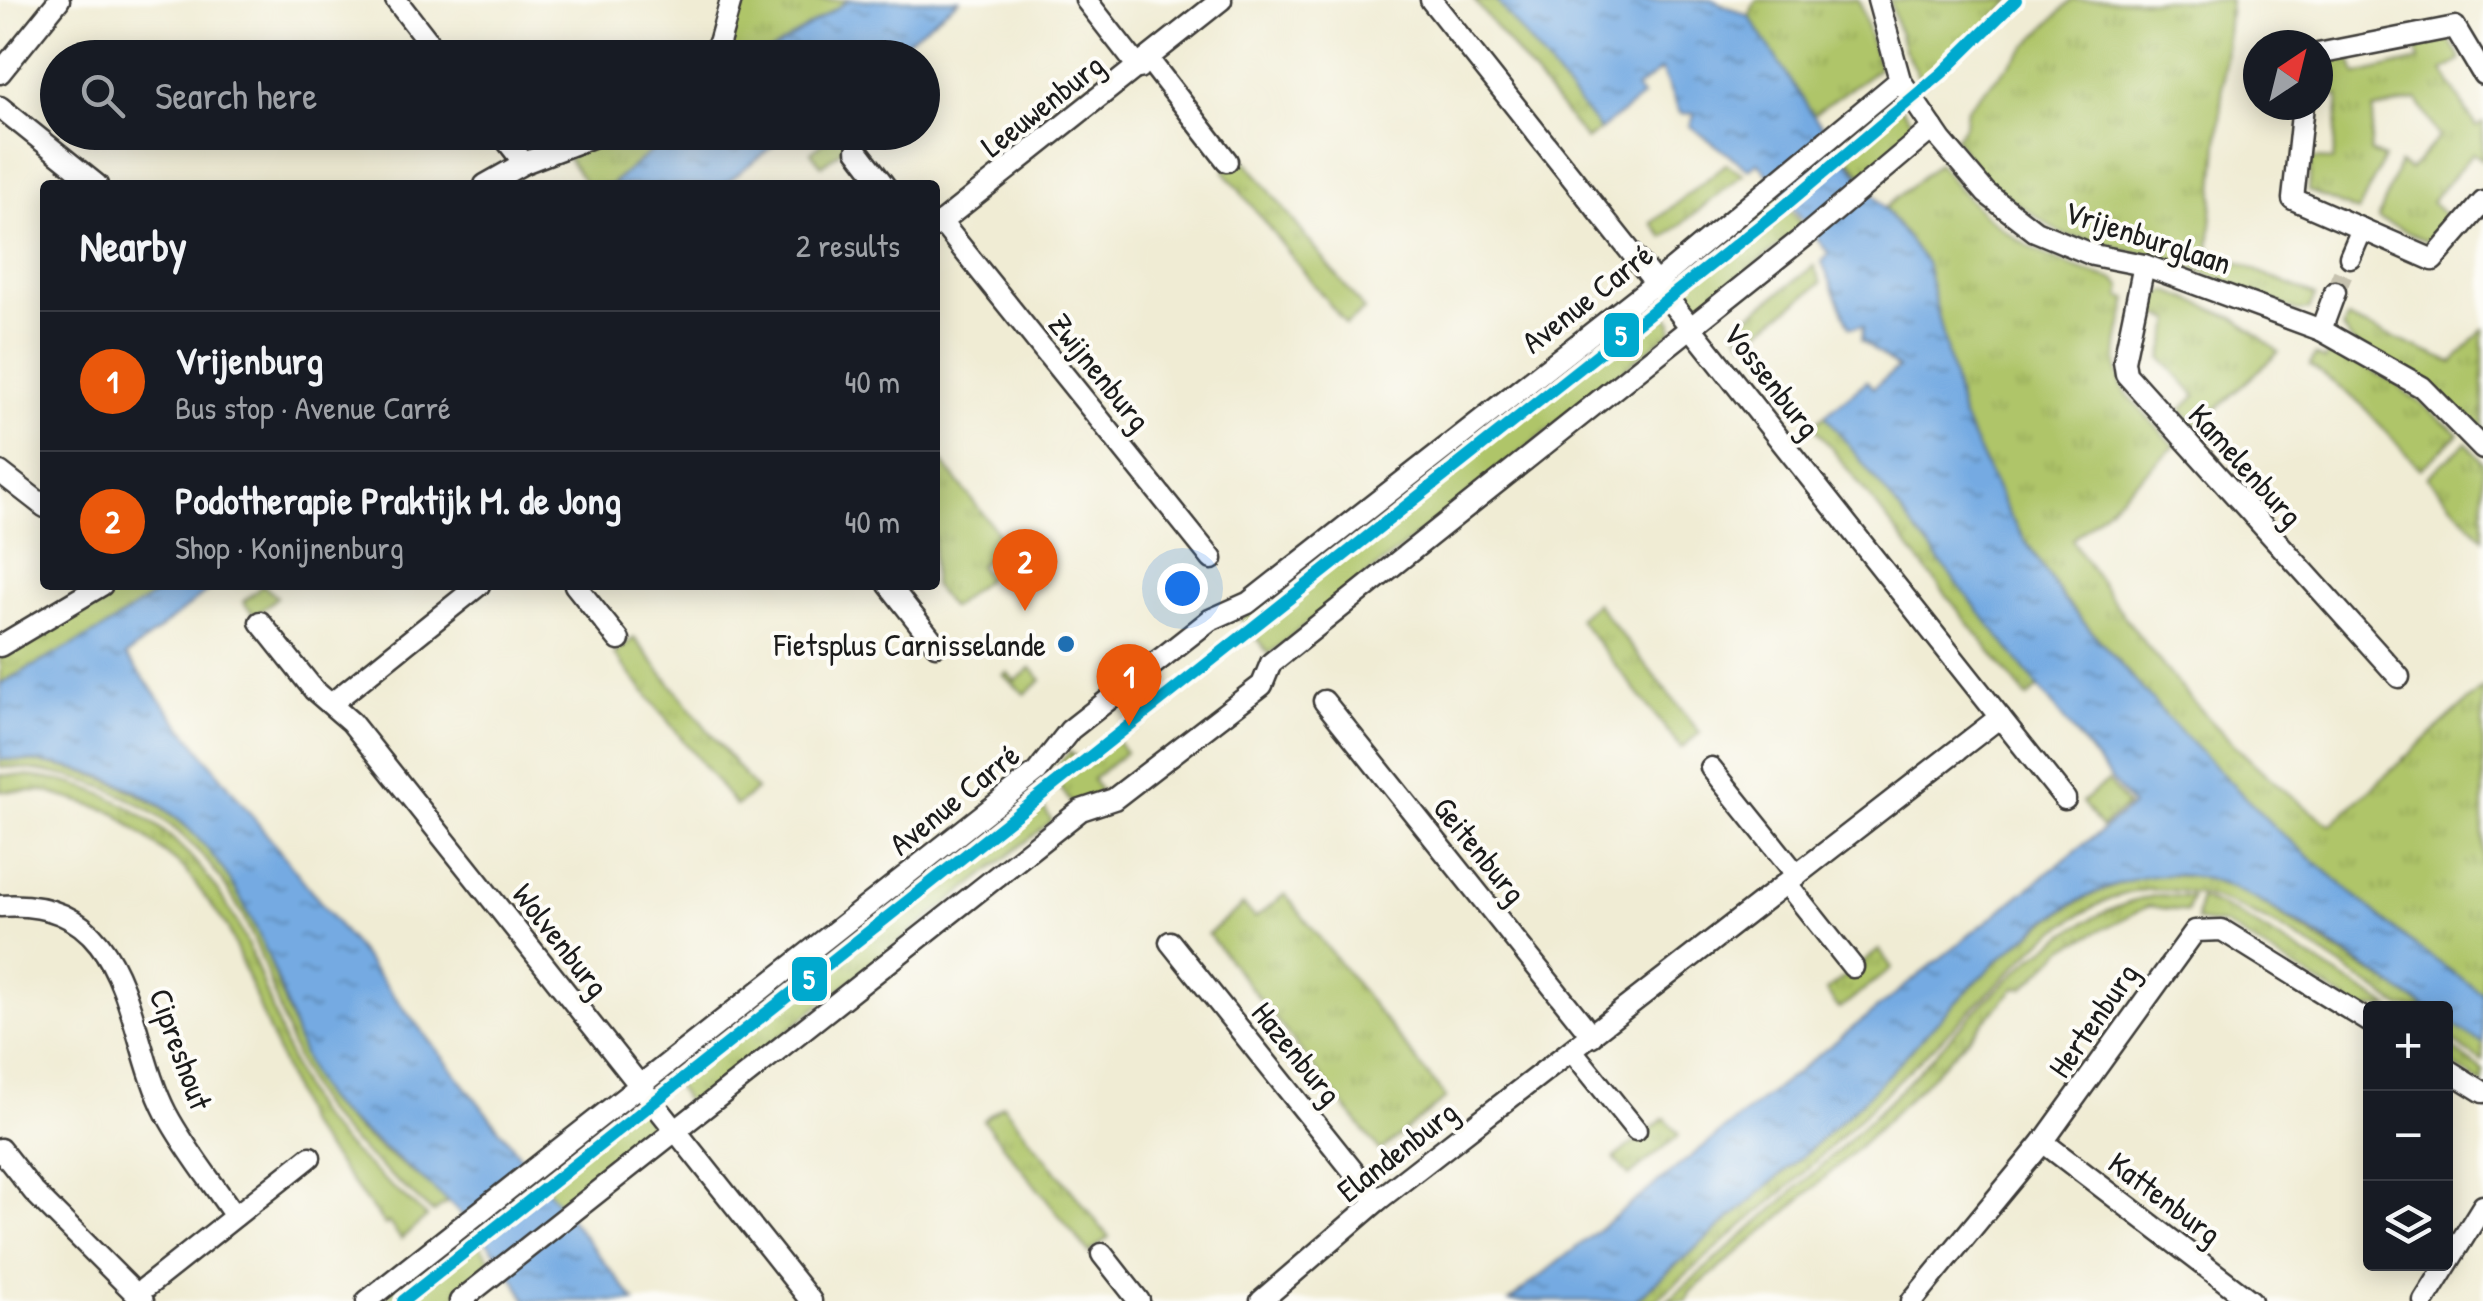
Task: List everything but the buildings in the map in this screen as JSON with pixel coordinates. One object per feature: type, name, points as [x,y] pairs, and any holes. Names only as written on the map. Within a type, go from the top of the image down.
[{"type":"street","points":[[0,74],[59,0]]},
{"type":"street","points":[[396,0],[428,40]]},
{"type":"street","points":[[720,40],[731,0]]},
{"type":"street","name":"Leeuwenburg","points":[[1086,0],[1144,64]]},
{"type":"street","name":"Leeuwenburg","points":[[940,223],[1221,0]]},
{"type":"street","name":"Vossenburg","points":[[1431,0],[2065,799]]},
{"type":"street","name":"Vrijenburglaan","points":[[1878,0],[1900,80],[1986,193],[2035,231],[2093,255],[2144,265],[2320,330],[2422,387],[2483,449]]},
{"type":"street","points":[[2333,51],[2456,27],[2483,74]]},
{"type":"street","points":[[1144,64],[1227,162]]},
{"type":"street","name":"Avenue Carré","points":[[368,1301],[1037,772],[1070,730],[1210,620],[1248,604],[1656,282],[1900,80]]},
{"type":"street","points":[[0,107],[40,139]]},
{"type":"street","points":[[2301,120],[2293,199],[2433,260],[2483,202]]},
{"type":"street","points":[[460,1301],[1081,810],[1114,799],[1262,684],[1271,663],[1804,237],[1933,128]]},
{"type":"street","points":[[53,150],[91,180]]},
{"type":"street","points":[[514,150],[524,163]]},
{"type":"street","points":[[494,180],[558,150]]},
{"type":"street","points":[[857,150],[880,180]]},
{"type":"street","name":"Zwijnenburg","points":[[940,227],[1212,559]]},
{"type":"street","points":[[2350,258],[2362,229]]},
{"type":"street","name":"Kamelenburg","points":[[2144,265],[2124,362],[2126,374],[2399,678]]},
{"type":"street","points":[[2320,330],[2335,292]]},
{"type":"street","points":[[0,472],[40,503]]},
{"type":"street","points":[[0,646],[94,590]]},
{"type":"street","points":[[331,704],[473,590]]},
{"type":"street","points":[[579,590],[619,640]]},
{"type":"street","points":[[893,590],[936,645]]},
{"type":"street","name":"Wolvenburg","points":[[260,622],[314,690],[351,722],[811,1301]]},
{"type":"street","name":"Geitenburg","points":[[1324,700],[1592,1036]]},
{"type":"street","name":"Elandenburg","points":[[1261,1301],[1377,1202],[1574,1053],[2000,717]]},
{"type":"street","points":[[1711,768],[1853,967]]},
{"type":"street","name":"Cipreshout","points":[[0,906],[55,912],[89,933],[126,987],[165,1111],[235,1216]]},
{"type":"street","name":"Hertenburg","points":[[1912,1301],[2043,1142],[2195,931],[2222,930],[2363,1018]]},
{"type":"street","name":"Hazenburg","points":[[1170,942],[1377,1202]]},
{"type":"street","points":[[1574,1053],[1636,1130]]},
{"type":"street","points":[[2453,1073],[2483,1092]]},
{"type":"street","name":"Kattenburg","points":[[2043,1142],[2252,1301]]},
{"type":"street","points":[[0,1148],[34,1192],[139,1298],[310,1157]]},
{"type":"street","points":[[2424,1301],[2483,1206]]},
{"type":"street","points":[[1102,1254],[1139,1301]]},
{"type":"green space","points":[[738,0],[849,0],[788,40],[721,40]]},
{"type":"green space","points":[[1474,0],[1496,0],[1600,130],[1586,140]]},
{"type":"green space","points":[[1756,0],[1859,0],[1879,68],[1813,115],[1749,16]]},
{"type":"green space","points":[[1889,0],[2013,0],[1923,85],[1904,49]]},
{"type":"green space","points":[[2072,0],[2230,0],[2209,250],[2315,296],[2309,310],[2299,312],[2183,264],[2062,234],[1986,182],[1955,139],[1965,124],[1967,108]]},
{"type":"green space","points":[[2445,33],[2461,60],[2443,71],[2476,127],[2483,123],[2483,160],[2473,153],[2431,202],[2447,217],[2427,241],[2378,219],[2399,164],[2410,170],[2439,137],[2417,100],[2374,110],[2370,152],[2384,158],[2358,212],[2309,191],[2311,159],[2333,160],[2339,96],[2333,95],[2333,59],[2350,55],[2356,75],[2419,60],[2414,40]]},
{"type":"green space","points":[[1882,104],[1898,104],[1915,125],[1909,139],[1864,177],[1837,143]]},
{"type":"green space","points":[[582,150],[652,150],[616,180],[583,180],[567,157]]},
{"type":"green space","points":[[813,150],[841,150],[822,166],[811,152]]},
{"type":"green space","points":[[1242,156],[1364,310],[1346,325],[1224,171]]},
{"type":"green space","points":[[1938,163],[1976,206],[2016,238],[2061,262],[2116,280],[2122,287],[2120,297],[2128,299],[2118,351],[2121,382],[2128,395],[2175,446],[2072,540],[2156,658],[2256,765],[2331,825],[2483,687],[2483,994],[2406,939],[2275,828],[2170,721],[2064,599],[2010,517],[1962,416],[1926,263],[1885,208]]},
{"type":"green space","points":[[1726,164],[1744,174],[1664,238],[1652,223]]},
{"type":"green space","points":[[1777,194],[1803,227],[1701,307],[1691,305],[1674,283],[1677,274]]},
{"type":"green space","points":[[1814,266],[1821,283],[1745,342],[1734,327]]},
{"type":"green space","points":[[2168,291],[2237,319],[2279,352],[2197,427],[2181,410],[2196,396],[2162,359],[2172,320],[2153,314],[2158,296]]},
{"type":"green space","points":[[1646,300],[1654,301],[1672,322],[1672,331],[1269,654],[1241,619]]},
{"type":"green space","points":[[2347,318],[2453,363],[2483,329],[2483,435],[2350,340],[2343,329]]},
{"type":"green space","points":[[2330,349],[2396,384],[2459,434],[2420,469],[2361,404],[2310,365],[2315,355],[2325,360]]},
{"type":"green space","points":[[1825,415],[2039,687],[2027,698],[1813,425]]},
{"type":"green space","points":[[2466,442],[2483,463],[2483,538],[2427,477]]},
{"type":"green space","points":[[940,459],[1006,543],[979,566],[988,578],[951,608],[937,590],[940,590]]},
{"type":"green space","points":[[105,590],[161,590],[105,628],[0,683],[0,652]]},
{"type":"green space","points":[[257,590],[269,590],[277,597],[255,616],[243,602]]},
{"type":"green space","points":[[1596,603],[1700,733],[1681,748],[1578,618]]},
{"type":"green space","points":[[634,638],[756,790],[736,806],[614,654]]},
{"type":"green space","points":[[1031,668],[1042,680],[1025,694],[1003,675],[1007,672],[1015,681]]},
{"type":"green space","points":[[1111,734],[1126,752],[1092,780],[1101,791],[1073,805],[1050,774],[1070,752],[1077,759]]},
{"type":"green space","points":[[0,759],[82,772],[120,786],[155,804],[187,828],[215,856],[239,889],[258,928],[321,1092],[361,1133],[450,1200],[433,1213],[327,1115],[301,1068],[243,917],[194,846],[129,798],[90,782],[0,767]]},
{"type":"green space","points":[[0,775],[45,778],[87,788],[125,805],[159,827],[189,855],[238,925],[312,1106],[349,1149],[427,1217],[401,1239],[388,1222],[385,1225],[306,1124],[228,928],[184,868],[114,812],[44,791],[0,791]]},
{"type":"green space","points":[[2108,781],[2127,806],[2101,827],[2082,802]]},
{"type":"green space","points":[[1026,791],[1037,797],[1052,821],[691,1107],[668,1077]]},
{"type":"green space","points":[[2154,874],[2198,877],[2243,891],[2416,1001],[2392,1001],[2309,945],[2239,908],[2168,890],[2133,892],[2110,899],[2045,938],[1793,1183],[1655,1301],[1635,1301],[1864,1099],[1995,964],[2068,907],[2109,887]]},
{"type":"green space","points":[[1285,894],[1446,1098],[1380,1151],[1208,934],[1243,905],[1255,918]]},
{"type":"green space","points":[[2159,895],[2191,897],[2187,912],[2149,906],[2063,949],[2024,988],[2014,989],[1860,1146],[1690,1292],[1687,1301],[1667,1301],[1831,1156],[2042,951],[2078,926],[2117,907]]},
{"type":"green space","points":[[2199,898],[2235,912],[2380,1001],[2363,1001],[2363,1011],[2225,925],[2197,921]]},
{"type":"green space","points":[[1879,950],[1892,968],[1839,1009],[1826,991]]},
{"type":"green space","points":[[2453,1025],[2483,1044],[2483,1062],[2453,1042]]},
{"type":"green space","points":[[2453,1049],[2483,1071],[2483,1084],[2453,1065]]},
{"type":"green space","points":[[633,1105],[640,1107],[656,1134],[558,1216],[531,1182]]},
{"type":"green space","points":[[1003,1105],[1109,1237],[1089,1253],[983,1120]]},
{"type":"green space","points":[[1665,1118],[1679,1135],[1629,1176],[1614,1158]]},
{"type":"green space","points":[[468,1231],[495,1265],[449,1301],[379,1301]]},
{"type":"water","points":[[849,0],[959,0],[908,40],[788,40]]},
{"type":"water","points":[[1496,0],[1712,0],[1749,16],[1813,115],[1926,263],[1962,416],[2010,517],[2063,599],[2170,721],[2275,828],[2406,939],[2483,994],[2483,1044],[2453,1025],[2453,1001],[2416,1001],[2314,933],[2251,897],[2197,877],[2147,877],[2100,890],[2054,916],[2011,949],[1863,1100],[1634,1301],[1509,1301],[2132,806],[1825,415],[1867,381],[1873,388],[1898,368],[1861,340],[1863,326],[1850,327],[1822,262],[1829,254],[1758,162],[1749,169],[1690,126],[1695,114],[1680,113],[1661,70],[1636,89],[1642,97],[1600,130]]},
{"type":"water","points":[[653,150],[768,150],[729,180],[617,180]]},
{"type":"water","points":[[161,590],[209,590],[126,656],[635,1301],[526,1301],[500,1259],[466,1219],[324,1097],[304,1058],[279,984],[236,889],[210,852],[180,820],[145,796],[104,777],[56,765],[0,759],[0,684],[105,628]]},
{"type":"tunnel","points":[[2335,292],[2350,257]]},
{"type":"transit line","name":"5","points":[[403,1301],[1781,209],[1942,73],[2016,0]]},
{"type":"place","name":"Podotherapie Praktijk M. de Jong","points":[[1025,611]]},
{"type":"place","name":"Fietsplus Carnisselande","points":[[1066,644]]},
{"type":"place","name":"Vrijenburg","points":[[1129,726]]}]
